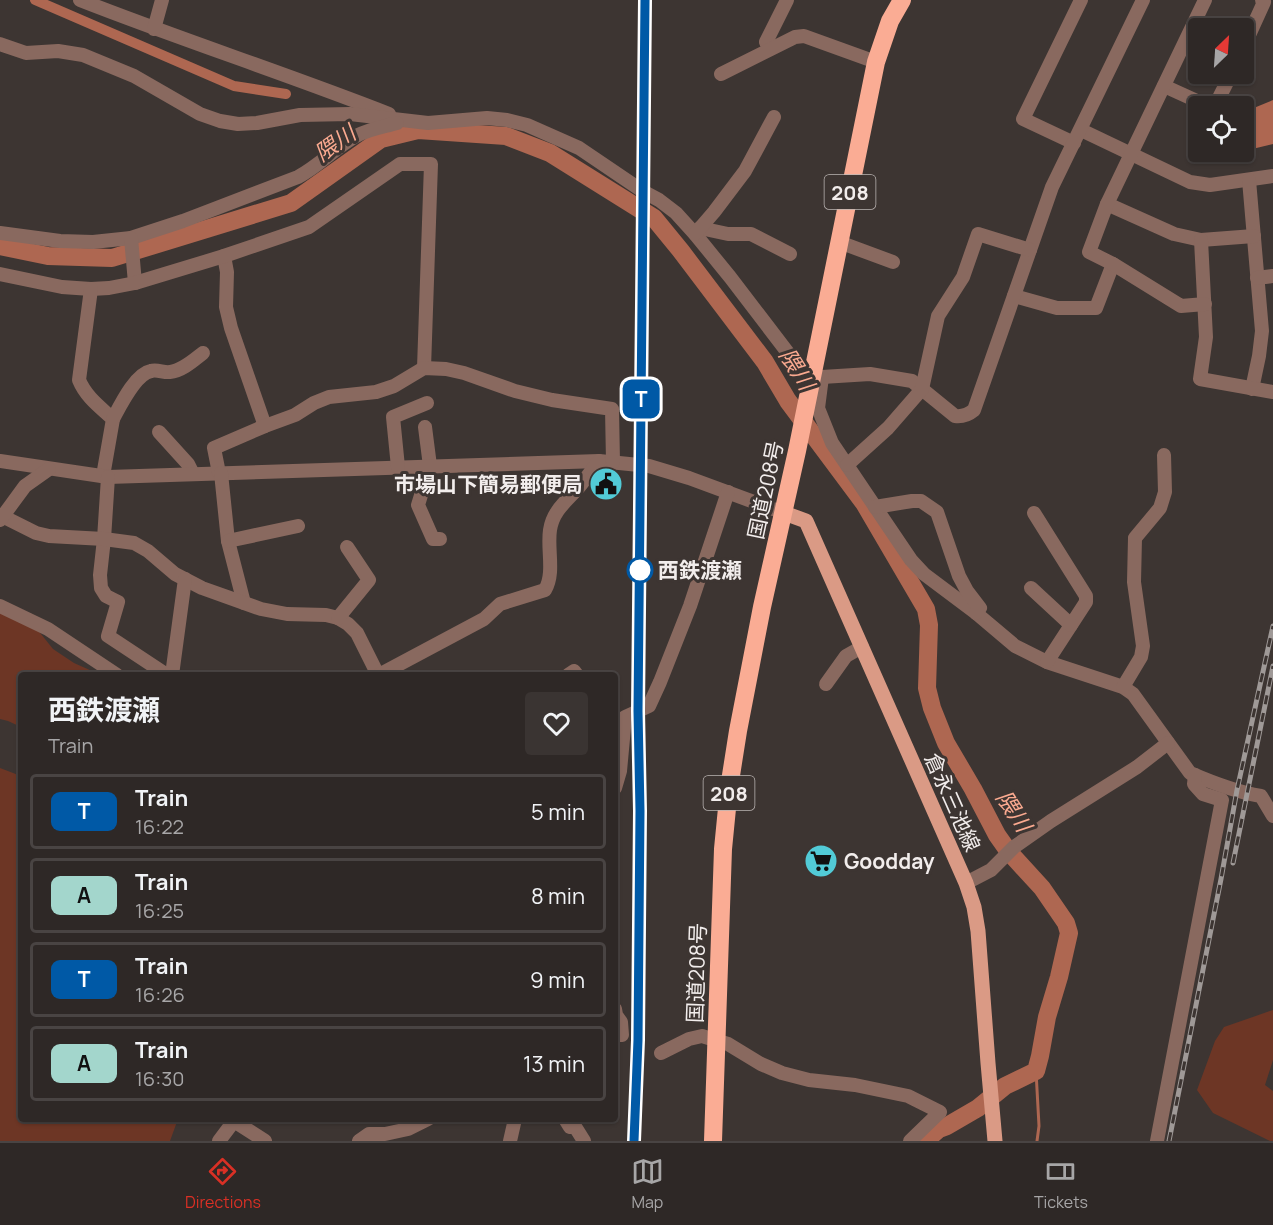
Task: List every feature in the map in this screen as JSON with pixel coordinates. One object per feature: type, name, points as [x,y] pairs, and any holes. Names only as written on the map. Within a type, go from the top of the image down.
[{"type":"highway","name":"国道208号","points":[[713,1141],[723,849],[738,731],[758,630],[814,381],[839,242],[876,62],[890,21],[902,0]]},
{"type":"main road","name":"倉永三池線","points":[[784,513],[806,520],[966,883],[974,907],[978,931],[987,1064],[995,1136]]},
{"type":"street","points":[[80,0],[408,121]]},
{"type":"street","points":[[154,29],[162,0]]},
{"type":"street","points":[[770,49],[766,42],[786,0]]},
{"type":"street","points":[[1081,0],[1023,119],[1130,154],[1190,182],[1210,185],[1273,176]]},
{"type":"street","points":[[814,381],[870,374],[912,381],[955,416],[962,417],[974,410],[1052,187],[1143,0]]},
{"type":"street","points":[[1205,0],[1130,154],[1107,204],[1089,252],[1181,306],[1205,304]]},
{"type":"street","points":[[1254,24],[1264,2],[1262,0]]},
{"type":"street","points":[[721,74],[795,37],[804,36],[876,62]]},
{"type":"street","points":[[0,44],[26,53],[58,51],[83,55],[135,76],[200,114],[220,121],[238,124],[257,123],[300,115],[340,114],[428,123],[487,118],[527,125],[579,148],[659,200],[697,231],[814,381],[818,408],[832,442],[911,560],[924,574],[1015,646],[1047,662],[1123,687],[1133,694],[1190,773],[1201,779],[1247,794],[1261,796],[1273,816]]},
{"type":"street","points":[[1164,86],[1208,106],[1218,100],[1226,84]]},
{"type":"street","points":[[697,231],[745,171],[774,117]]},
{"type":"street","points":[[0,233],[60,242],[131,242],[298,177],[368,130],[408,121]]},
{"type":"street","points":[[0,273],[62,287],[91,289],[135,283],[309,227],[400,164],[431,164],[424,368]]},
{"type":"street","points":[[1249,180],[1262,331],[1252,388]]},
{"type":"street","points":[[1107,204],[1174,234],[1202,240],[1254,236]]},
{"type":"street","points":[[697,231],[751,234],[790,254]]},
{"type":"street","points":[[847,465],[888,428],[922,388],[939,316],[963,277],[978,234],[1030,250]]},
{"type":"street","points":[[1202,240],[1206,337],[1200,378],[1273,393]]},
{"type":"street","points":[[131,242],[135,283]]},
{"type":"street","points":[[839,242],[893,262]]},
{"type":"street","points":[[224,256],[227,272],[226,307],[231,328],[265,426]]},
{"type":"street","points":[[1014,296],[1057,308],[1096,309],[1113,264]]},
{"type":"street","points":[[1257,278],[1273,276]]},
{"type":"street","points":[[91,289],[79,380],[88,396],[113,419]]},
{"type":"street","points":[[162,672],[108,636],[118,602],[106,596],[101,588],[105,477],[113,419],[129,391],[143,374],[152,370],[170,372],[180,369],[203,353]]},
{"type":"street","points":[[244,603],[228,541],[220,473],[214,448],[295,415],[314,403],[330,397],[376,392],[394,386],[424,368],[446,369],[552,400],[612,409],[606,461],[562,503],[553,519],[550,530],[549,582],[545,590],[500,604],[483,619],[384,672]]},
{"type":"street","points":[[398,467],[393,417],[427,403]]},
{"type":"street","points":[[425,428],[430,466],[418,505],[433,539],[440,539]]},
{"type":"street","points":[[159,432],[188,464],[193,474]]},
{"type":"street","points":[[1123,687],[1141,657],[1143,646],[1134,582],[1135,538],[1160,508],[1165,492],[1164,455]]},
{"type":"street","points":[[0,461],[105,477],[606,461],[649,466],[689,478],[784,513]]},
{"type":"street","points":[[49,469],[25,486],[1,518],[49,536],[134,543],[148,551],[175,574],[202,588],[261,609],[287,614],[326,615],[338,618],[357,633],[376,672]]},
{"type":"street","points":[[618,778],[625,717],[649,706],[660,682],[690,606],[728,492]]},
{"type":"street","points":[[875,507],[921,501],[937,512],[959,576],[980,608],[976,613]]},
{"type":"street","points":[[1034,513],[1086,596],[1086,602],[1047,662]]},
{"type":"street","points":[[228,541],[298,526]]},
{"type":"street","points":[[338,618],[369,580],[347,547]]},
{"type":"street","points":[[172,672],[185,579]]},
{"type":"street","points":[[1031,588],[1071,625]]},
{"type":"street","points":[[0,606],[48,629],[112,672]]},
{"type":"street","points":[[826,684],[846,657],[862,647]]},
{"type":"street","points":[[966,883],[991,870],[1014,847],[1137,767],[1168,743]]},
{"type":"street","points":[[1157,1141],[1222,800],[1203,794],[1194,784],[1195,775]]},
{"type":"street","points":[[618,1018],[621,1022],[622,1035],[618,1035]]},
{"type":"street","points":[[661,1053],[689,1039],[702,1036],[728,1044],[761,1064],[782,1073],[809,1080],[855,1085],[908,1096],[940,1112],[910,1141]]},
{"type":"street","points":[[219,1141],[233,1122]]},
{"type":"street","points":[[236,1122],[264,1141]]},
{"type":"street","points":[[359,1141],[369,1134],[385,1134],[408,1129],[422,1122]]},
{"type":"street","points":[[510,1141],[514,1122]]},
{"type":"street","points":[[568,1122],[570,1127],[574,1125],[584,1141]]},
{"type":"shaded area","points":[[1273,100],[1273,144],[1254,149],[1254,108]]},
{"type":"shaded area","points":[[0,610],[37,629],[53,649],[74,663],[94,672],[18,672],[18,726],[0,719]]},
{"type":"shaded area","points":[[0,768],[18,775],[18,1122],[177,1122],[170,1141],[0,1141]]},
{"type":"shaded area","points":[[1273,1010],[1273,1060],[1265,1085],[1273,1091],[1273,1141],[1270,1141],[1213,1113],[1197,1090],[1215,1041],[1224,1027]]},
{"type":"waterway","points":[[35,0],[234,86],[286,94]]},
{"type":"waterway","name":"隈川","points":[[0,246],[48,256],[112,258],[291,203],[381,139],[418,130],[506,136],[550,153],[654,218],[765,362],[788,401],[864,503],[926,609],[929,625],[927,688],[932,708],[946,743],[997,835],[1009,852],[1042,888],[1066,923],[1069,933],[1047,1017],[1036,1071],[1005,1086],[978,1108],[939,1129],[925,1141]]},
{"type":"waterway","points":[[1036,1071],[1039,1126],[1037,1141]]},
{"type":"railway","points":[[634,1141],[638,1040],[640,811],[638,711],[645,0]]},
{"type":"railway","points":[[1169,1141],[1237,790],[1273,626]]},
{"type":"railway","points":[[1233,863],[1273,666]]},
{"type":"train","name":"T","points":[[634,1141],[638,1040],[640,811],[638,711],[645,0]]},
{"type":"place","name":"市場山下簡易郵便局","points":[[606,484]]},
{"type":"place","name":"西鉄渡瀬","points":[[640,570]]},
{"type":"place","name":"Goodday","points":[[821,861]]}]
